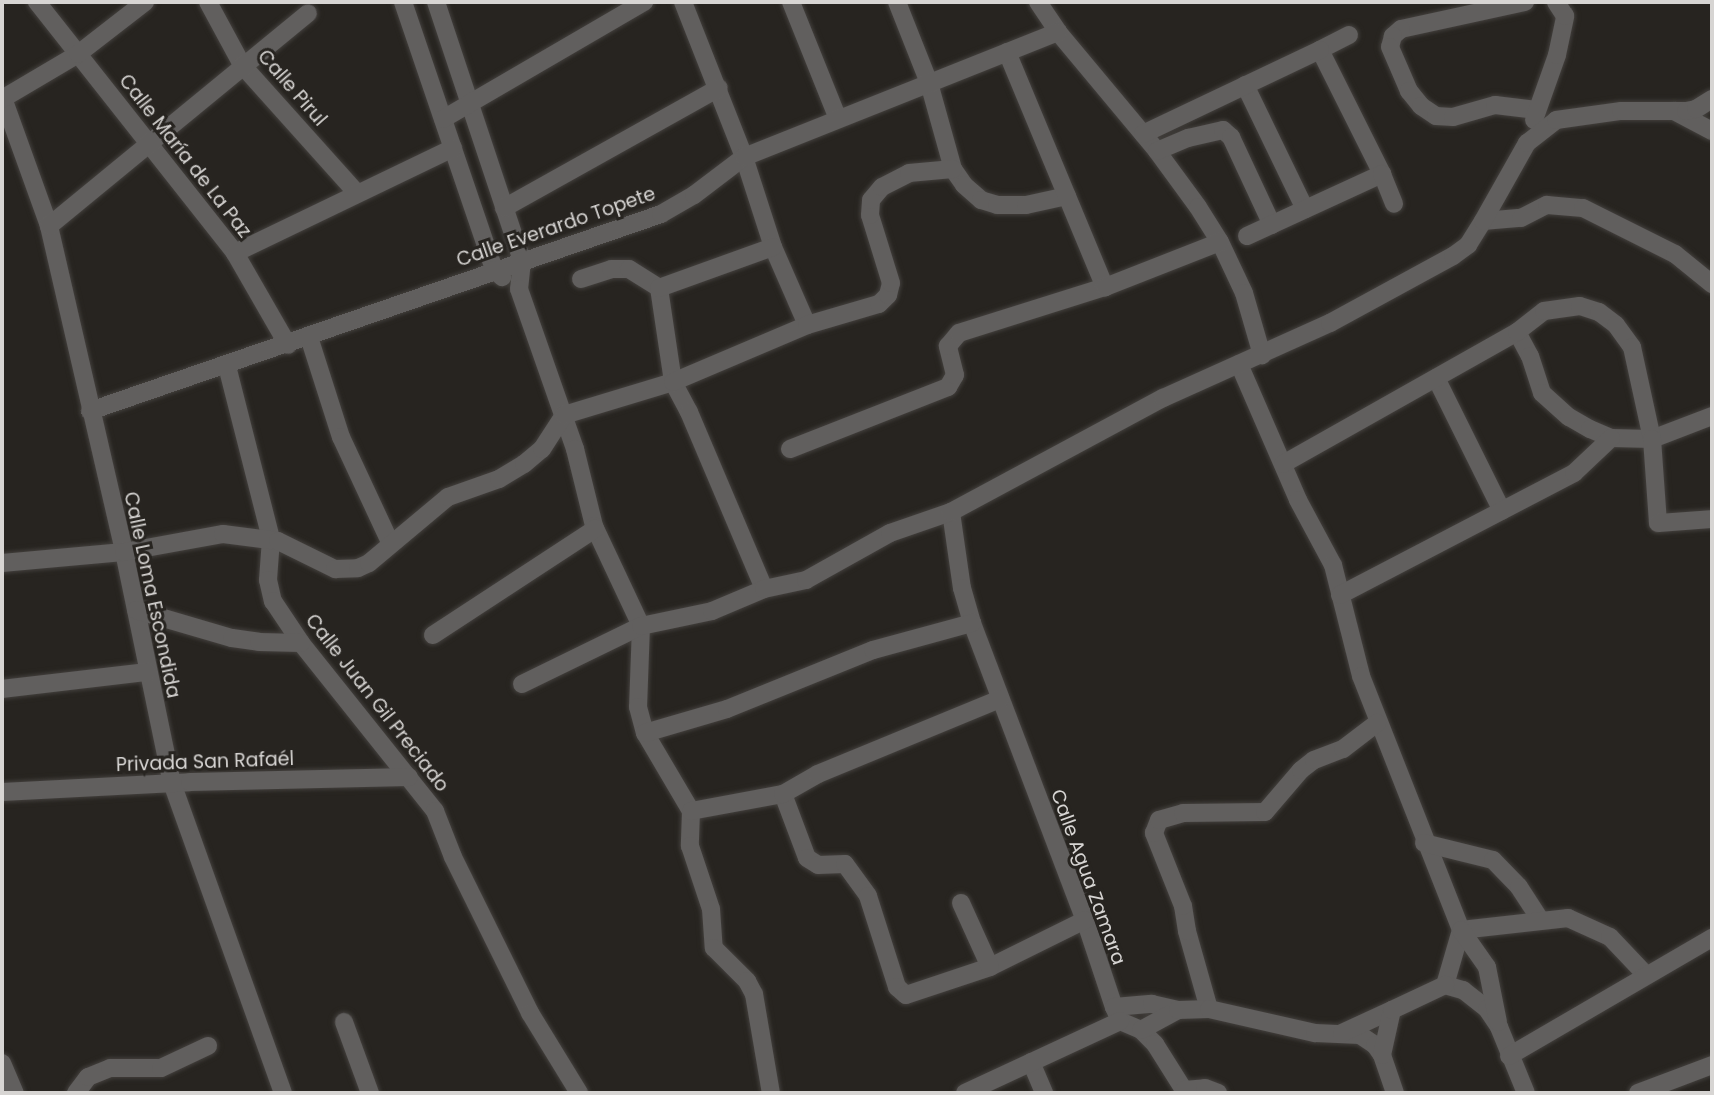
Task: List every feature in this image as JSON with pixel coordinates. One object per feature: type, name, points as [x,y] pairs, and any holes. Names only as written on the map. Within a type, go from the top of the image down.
[{"type":"street","name":"Calle María de La Paz","points":[[37,2],[234,253],[288,345]]},
{"type":"street","points":[[2,99],[78,54],[145,2]]},
{"type":"street","name":"Calle Pirul","points":[[208,2],[242,65],[357,193]]},
{"type":"street","points":[[424,2],[404,5],[494,270],[519,289]]},
{"type":"street","points":[[436,2],[522,261],[519,289],[575,449],[595,529],[641,626],[638,707],[645,733],[691,811],[690,846],[711,909],[714,948],[747,981],[754,995],[771,1093]]},
{"type":"street","points":[[443,119],[644,2]]},
{"type":"street","points":[[683,2],[719,88],[773,247],[807,325]]},
{"type":"street","points":[[791,2],[838,119]]},
{"type":"street","points":[[897,2],[929,83],[953,169],[964,185],[981,200],[997,205],[1026,205],[1067,196]]},
{"type":"street","points":[[1038,2],[1058,32],[1157,151],[1220,242],[1244,293],[1262,355]]},
{"type":"street","points":[[1525,2],[1401,29],[1390,41],[1390,47],[1409,91],[1421,106],[1436,116],[1453,117],[1495,105],[1537,110]]},
{"type":"street","points":[[522,684],[641,626],[712,611],[764,589],[806,580],[890,533],[951,512],[1150,404],[1330,323],[1453,256],[1468,245],[1527,143],[1557,55],[1565,16],[1556,2]]},
{"type":"street","points":[[49,226],[308,13]]},
{"type":"street","name":"Calle Everardo Topete","points":[[90,411],[309,338],[494,270],[661,214],[694,195],[744,157],[1058,32]]},
{"type":"street","points":[[1143,135],[1349,35]]},
{"type":"street","points":[[1321,50],[1394,204]]},
{"type":"street","points":[[1007,52],[1105,287]]},
{"type":"street","points":[[1245,85],[1305,209]]},
{"type":"street","points":[[504,208],[719,88]]},
{"type":"street","name":"Calle Loma Escondida","points":[[2,99],[49,226],[124,552],[172,783],[283,1093]]},
{"type":"street","points":[[1527,143],[1556,120],[1621,111],[1696,109],[1712,99]]},
{"type":"street","points":[[1674,111],[1712,131]]},
{"type":"street","points":[[1177,118],[1188,138]]},
{"type":"street","points":[[1157,151],[1217,129],[1228,133],[1272,225]]},
{"type":"street","points":[[234,253],[453,148]]},
{"type":"street","points":[[2,563],[124,552],[216,534],[271,539],[335,569],[358,568],[448,497],[499,479],[542,449],[564,415],[673,382],[807,325],[879,304],[888,295],[891,283],[869,206],[876,194],[896,178],[909,173],[953,169]]},
{"type":"street","points":[[1247,236],[1382,174]]},
{"type":"street","points":[[1483,221],[1521,218],[1547,205],[1583,208],[1675,254],[1712,284]]},
{"type":"street","points":[[790,449],[948,387],[955,375],[948,346],[954,337],[964,331],[1105,287],[1220,242]]},
{"type":"street","points":[[659,288],[773,247]]},
{"type":"street","points":[[581,279],[611,269],[629,269],[659,288],[673,382],[764,589]]},
{"type":"street","points":[[1283,464],[1517,332],[1544,311],[1562,307],[1589,308],[1616,325],[1632,347],[1652,439],[1658,523],[1712,519]]},
{"type":"street","points":[[1517,332],[1547,398],[1569,417],[1611,438],[1652,439],[1712,416]]},
{"type":"street","points":[[309,338],[341,437],[391,544]]},
{"type":"street","points":[[1240,364],[1298,500],[1329,555],[1361,676],[1377,723],[1461,930],[1488,967],[1499,1027],[1526,1093]]},
{"type":"street","name":"Calle Juan Gil Preciado","points":[[227,366],[271,539],[269,590],[301,643],[440,819],[453,857],[530,1013],[579,1093]]},
{"type":"street","points":[[1436,378],[1502,511]]},
{"type":"street","points":[[1339,595],[1574,473],[1611,438]]},
{"type":"street","points":[[542,449],[575,449]]},
{"type":"street","name":"Calle Agua Zamara","points":[[951,512],[962,588],[972,623],[1085,920],[1117,1014]]},
{"type":"street","points":[[433,635],[595,529]]},
{"type":"street","points":[[136,610],[232,638],[301,643]]},
{"type":"street","points":[[645,733],[727,709],[873,650],[972,623]]},
{"type":"street","points":[[2,688],[147,672]]},
{"type":"street","points":[[691,811],[783,794],[818,774],[1000,699]]},
{"type":"street","points":[[1209,1009],[1187,931],[1183,906],[1154,832],[1155,827],[1165,817],[1183,813],[1265,812],[1301,770],[1314,760],[1343,749],[1377,723]]},
{"type":"street","name":"Privada San Rafaél","points":[[2,792],[172,783],[409,777]]},
{"type":"street","points":[[783,794],[807,858],[818,865],[845,864],[868,896],[897,987],[902,993],[911,996],[990,967],[1085,920]]},
{"type":"street","points":[[1424,843],[1493,860],[1519,887],[1540,919]]},
{"type":"street","points":[[961,903],[990,967]]},
{"type":"street","points":[[1461,930],[1540,919],[1568,918],[1603,932],[1618,943],[1646,975]]},
{"type":"street","points":[[1445,985],[1461,930]]},
{"type":"street","points":[[1509,1056],[1712,938]]},
{"type":"street","points":[[1342,1033],[1445,985],[1474,996],[1499,1027]]},
{"type":"street","points":[[965,1093],[1031,1062],[1117,1014],[1152,1004],[1178,1010],[1209,1009],[1290,1029],[1342,1033],[1366,1038],[1382,1055],[1395,1093]]},
{"type":"street","points":[[1141,1030],[1178,1010]]},
{"type":"street","points":[[1382,1055],[1392,1010]]},
{"type":"street","points":[[1117,1014],[1141,1030],[1155,1044],[1182,1092],[1205,1088],[1218,1093]]},
{"type":"street","points":[[344,1022],[370,1093]]},
{"type":"street","points":[[76,1093],[88,1077],[110,1068],[161,1068],[208,1046]]},
{"type":"street","points":[[1031,1062],[1044,1093]]},
{"type":"street","points":[[2,1063],[15,1093]]},
{"type":"street","points":[[1638,1093],[1657,1089],[1712,1065]]}]
